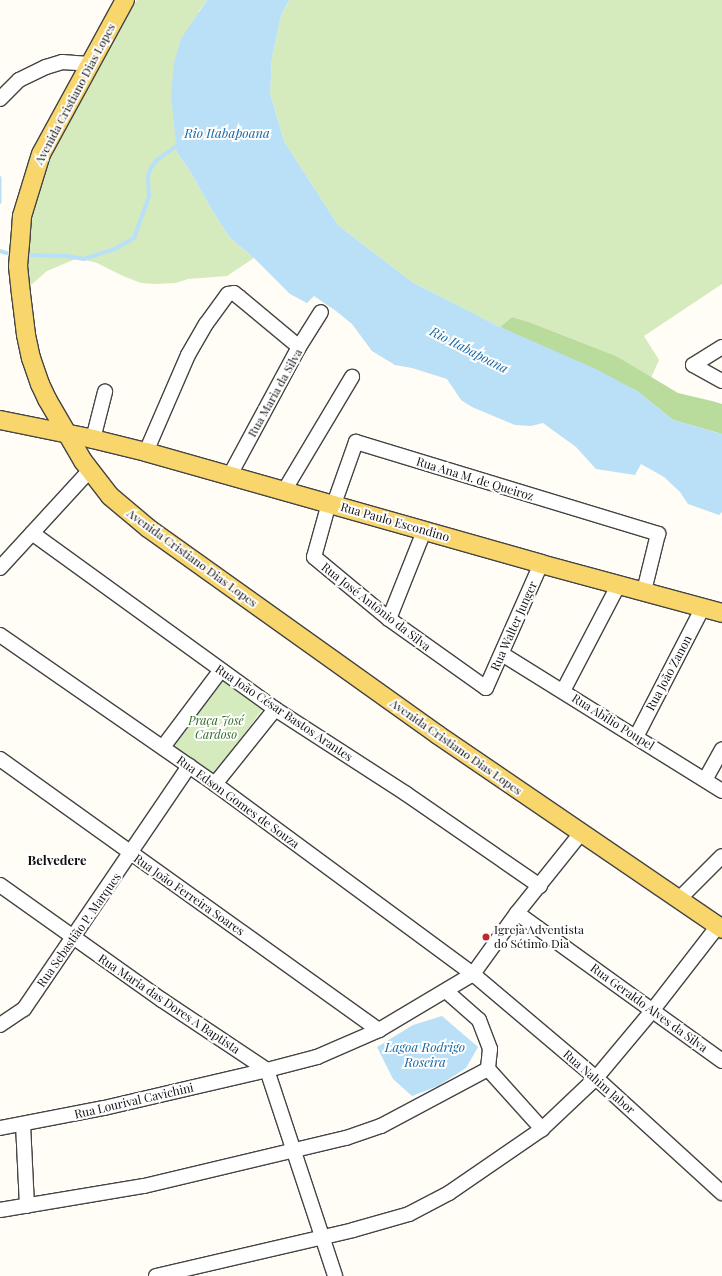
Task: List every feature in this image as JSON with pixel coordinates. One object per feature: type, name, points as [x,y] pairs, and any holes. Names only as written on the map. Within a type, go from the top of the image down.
[{"type":"main road","name":"Avenida Cristiano Dias Lopes","points":[[125,0],[41,154],[22,216],[18,266],[31,358],[42,388],[66,433],[90,470],[110,496],[148,528],[438,735],[581,833],[680,898],[720,927]]},
{"type":"main road","name":"Rua Paulo Escondino","points":[[0,420],[66,433],[146,452],[541,564],[619,584],[702,609],[722,613]]},
{"type":"street","points":[[0,99],[19,80],[46,67],[62,62],[89,64]]},
{"type":"street","points":[[146,452],[188,355],[206,324],[228,294],[234,293],[299,347]]},
{"type":"street","name":"Rua Maria da Silva","points":[[230,475],[299,347],[321,312]]},
{"type":"street","points":[[722,347],[693,364],[722,381]]},
{"type":"street","points":[[284,491],[352,377]]},
{"type":"street","points":[[93,439],[105,392]]},
{"type":"street","name":"Rua Ana M. de Queiroz","points":[[331,504],[356,442],[658,534],[644,591]]},
{"type":"street","points":[[0,568],[90,470]]},
{"type":"street","name":"Rua José Antônio da Silva","points":[[331,504],[314,557],[389,619],[486,688]]},
{"type":"street","points":[[389,619],[424,531]]},
{"type":"street","name":"Rua João César Bastos Arantes","points":[[32,533],[275,709],[405,793],[540,886]]},
{"type":"street","name":"Rua Walter Junger","points":[[486,688],[541,564]]},
{"type":"street","points":[[563,691],[619,584]]},
{"type":"street","name":"Rua João Zanon","points":[[636,737],[702,609]]},
{"type":"street","name":"Rua Edson Gomes de Souza","points":[[0,635],[215,784],[473,974]]},
{"type":"street","name":"Rua Abílio Poupel","points":[[502,654],[722,792]]},
{"type":"street","points":[[163,748],[221,670]]},
{"type":"street","points":[[215,784],[275,709]]},
{"type":"street","points":[[705,780],[722,749]]},
{"type":"street","name":"Rua João Ferreira Soares","points":[[0,759],[379,1030]]},
{"type":"street","name":"Rua Sebastião P. Marques","points":[[4,1019],[24,1008],[131,854],[189,766]]},
{"type":"street","points":[[473,974],[517,913],[581,833]]},
{"type":"street","points":[[680,898],[722,856]]},
{"type":"street","name":"Rua Maria das Dores A Baptista","points":[[0,886],[72,938],[267,1070]]},
{"type":"street","name":"Rua Geraldo Alves da Silva","points":[[517,913],[722,1061]]},
{"type":"street","points":[[156,1276],[322,1237],[409,1214],[449,1193],[542,1129],[596,1078],[720,927]]},
{"type":"street","name":"Rua Lourival Cavichini","points":[[0,1128],[267,1070],[317,1057],[379,1030],[473,974]]},
{"type":"street","name":"Rua Nahim Jabor","points":[[473,974],[596,1078],[722,1193]]},
{"type":"street","points":[[446,991],[479,1020],[490,1049],[488,1069],[542,1129]]},
{"type":"street","points":[[0,1210],[144,1186],[346,1138],[382,1126],[488,1069]]},
{"type":"street","points":[[267,1070],[335,1276]]},
{"type":"street","points":[[23,1124],[27,1206]]},
{"type":"green space","points":[[137,0],[207,0],[199,11],[177,153],[190,171],[213,212],[230,238],[254,258],[227,276],[188,279],[176,283],[154,284],[141,283],[97,263],[78,258],[47,271],[23,292],[24,250],[39,175],[93,74]]},
{"type":"green space","points":[[289,0],[722,0],[722,284],[644,336],[659,360],[651,378],[616,356],[529,322],[512,317],[500,327],[412,282],[338,225],[284,141],[270,93],[272,58],[281,16]]},
{"type":"green space","points":[[512,317],[529,322],[616,356],[678,393],[722,404],[722,434],[673,420],[637,391],[500,327]]},
{"type":"green space","name":"Praça José Cardoso","points":[[221,678],[262,710],[212,777],[170,745]]},
{"type":"water","name":"Rio Itabapoana","points":[[207,0],[289,0],[281,16],[272,58],[270,93],[284,141],[338,225],[412,282],[500,327],[596,369],[637,391],[673,420],[722,434],[722,512],[719,515],[688,504],[680,492],[664,477],[641,464],[635,475],[596,469],[576,447],[543,423],[531,426],[515,425],[472,407],[461,400],[447,379],[412,368],[395,365],[372,351],[352,324],[314,296],[307,303],[290,294],[254,258],[230,238],[213,212],[190,171],[177,153],[171,96],[174,62],[181,39]]},
{"type":"water","name":"Lagoa Rodrigo Roseira","points":[[442,1016],[478,1047],[466,1068],[438,1086],[412,1096],[393,1079],[377,1047],[413,1025]]},
{"type":"waterway","points":[[25,255],[67,256],[84,259],[115,249],[134,238],[149,197],[148,176],[151,168],[156,161],[179,144]]},
{"type":"waterway","points":[[0,178],[0,202]]},
{"type":"waterway","points":[[0,251],[7,253]]},
{"type":"place","name":"Igreja Adventista do Sétimo Dia","points":[[486,937]]},
{"type":"district","name":"Belvedere","points":[[57,860]]}]
